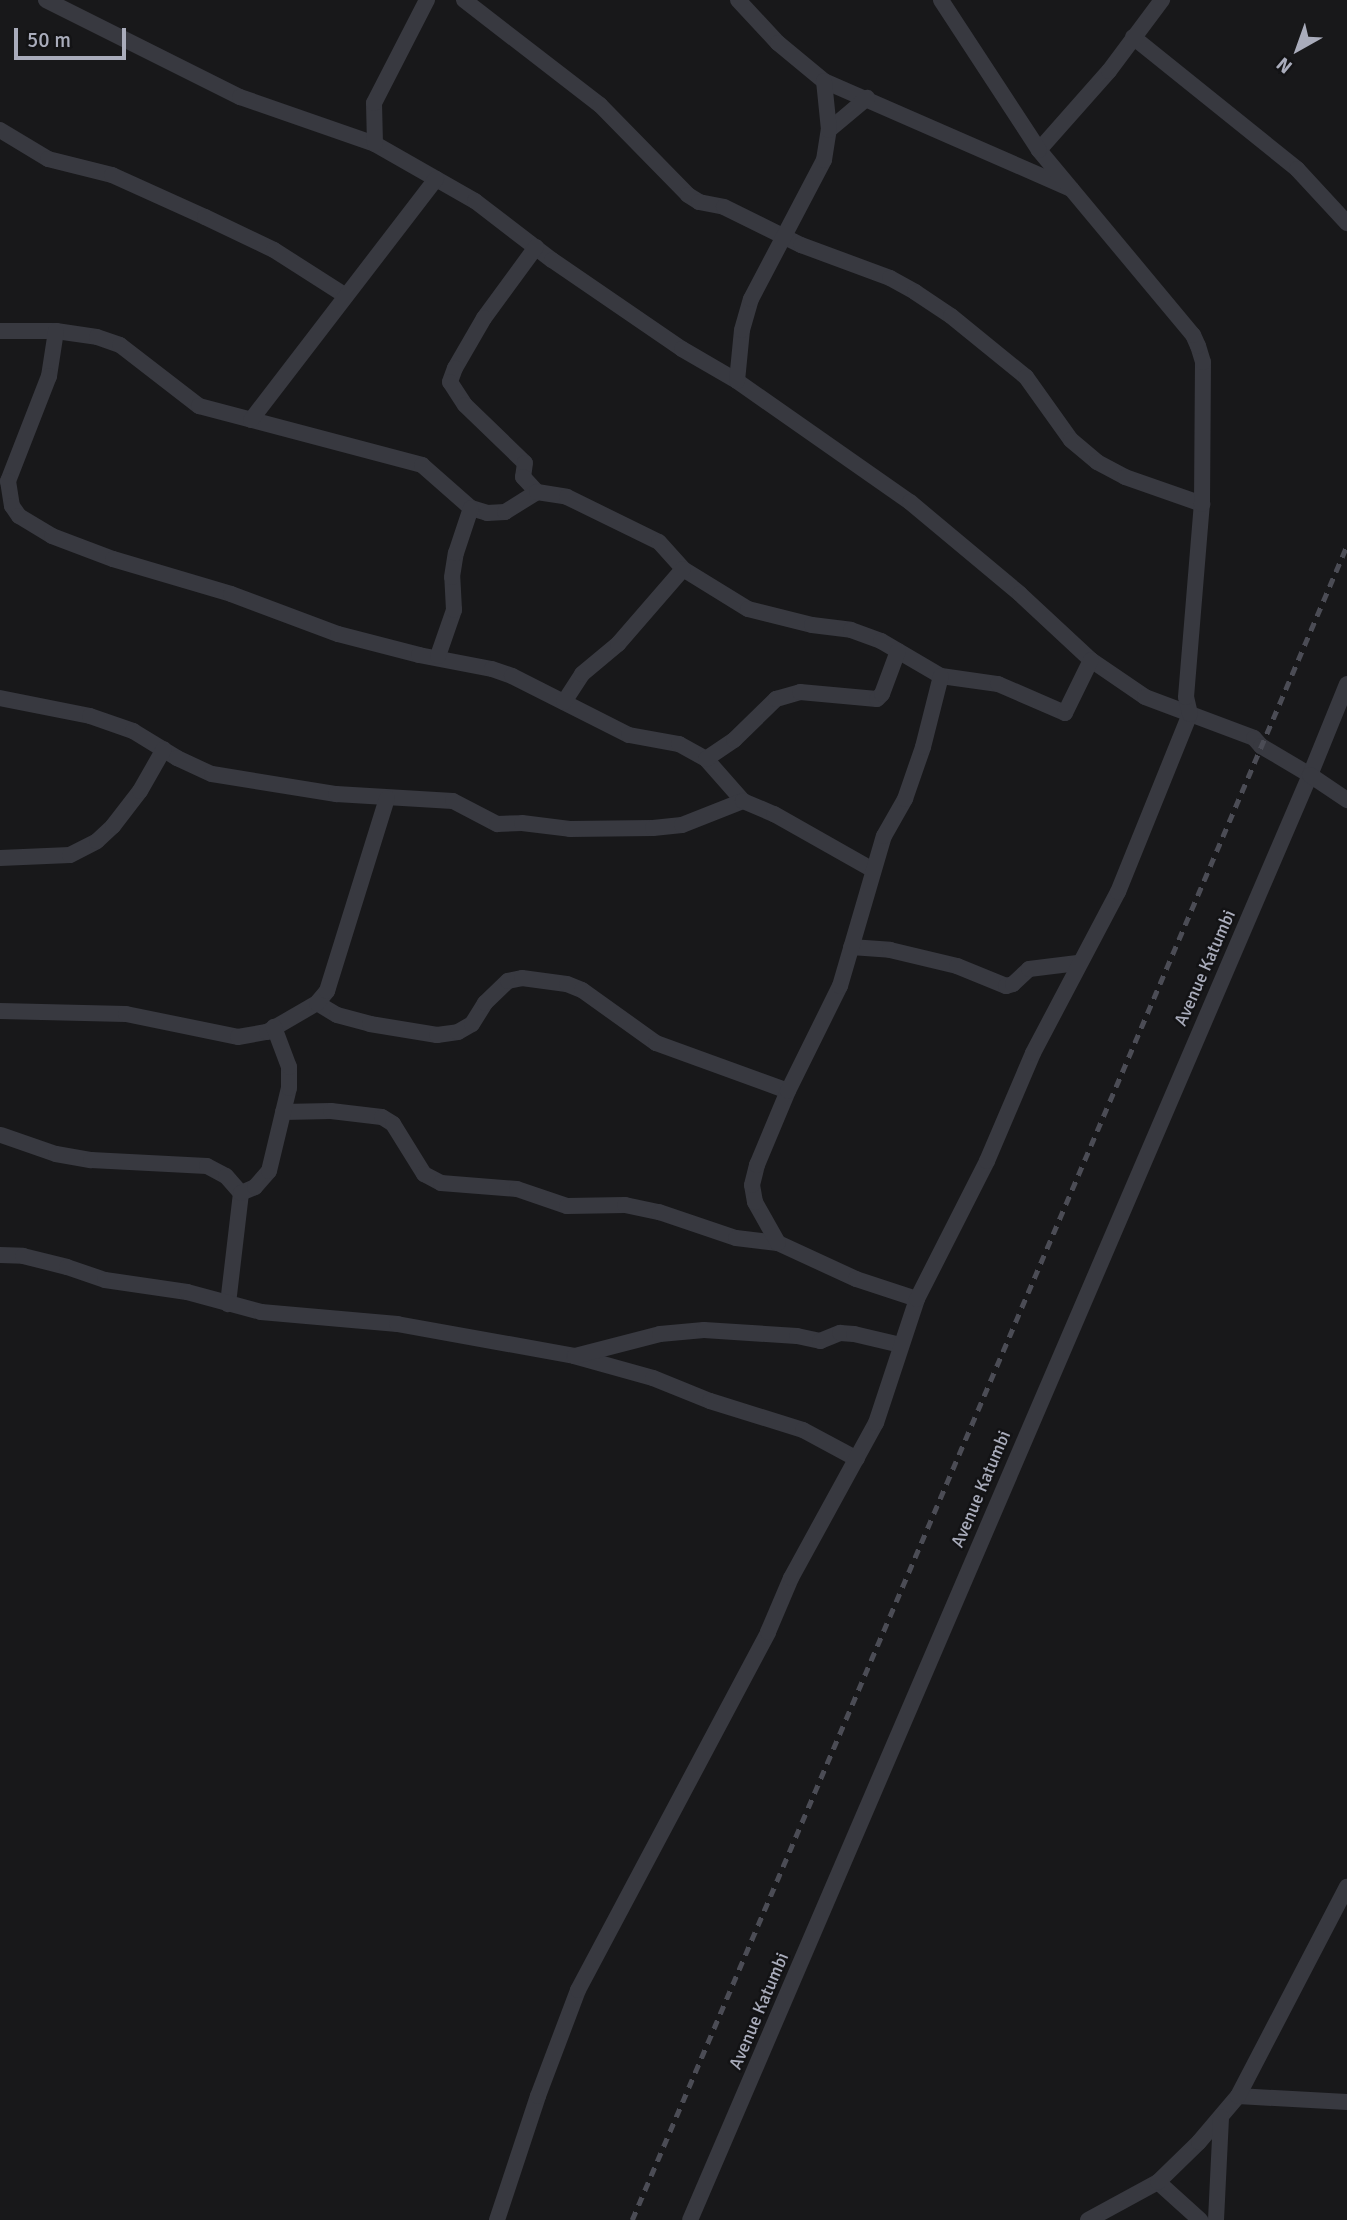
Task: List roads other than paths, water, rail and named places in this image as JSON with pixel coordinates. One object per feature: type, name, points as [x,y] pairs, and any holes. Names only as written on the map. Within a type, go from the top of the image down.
[{"type":"street","points":[[46,0],[240,97],[375,144],[475,201],[682,349],[737,381],[910,502],[1020,593],[1091,660],[1145,697],[1254,738],[1262,746],[1347,800]]},
{"type":"street","points":[[375,144],[373,103],[406,47],[427,0]]},
{"type":"street","points":[[464,0],[600,105],[688,195],[699,202],[724,207],[785,236],[890,278],[915,292],[951,316],[1026,377],[1071,440],[1097,462],[1125,477],[1202,504]]},
{"type":"street","points":[[738,0],[778,43],[824,81],[1073,190]]},
{"type":"street","points":[[497,2220],[537,2096],[578,1990],[768,1632],[792,1578],[876,1423],[918,1299],[987,1161],[1008,1107],[1078,963],[1097,935],[1118,892],[1190,713],[1186,697],[1202,504],[1203,362],[1198,345],[1193,335],[1039,150],[941,0]]},
{"type":"street","points":[[1039,150],[1110,71],[1162,0]]},
{"type":"street","points":[[1133,37],[1297,169],[1347,223]]},
{"type":"street","points":[[737,381],[742,330],[751,299],[824,160],[830,130],[824,81]]},
{"type":"street","points":[[830,130],[867,98]]},
{"type":"street","points":[[0,130],[48,159],[112,176],[274,250],[346,296]]},
{"type":"street","points":[[251,420],[436,179]]},
{"type":"street","points":[[536,247],[507,283],[484,318],[455,368],[450,382],[465,405],[526,463],[523,477],[537,492],[567,497],[659,542],[683,569],[748,609],[812,625],[852,630],[898,651],[941,676],[998,684],[1065,713],[1091,660]]},
{"type":"street","points":[[0,331],[56,331],[97,337],[120,345],[199,406],[422,465],[471,508],[487,513],[505,512],[537,492]]},
{"type":"street","points":[[56,331],[49,376],[8,481],[12,506],[19,516],[52,536],[113,559],[231,594],[349,637],[419,655],[438,656],[492,669],[629,735],[679,744],[706,759],[743,801],[774,814],[873,870]]},
{"type":"street","points":[[438,656],[454,610],[452,577],[456,553],[471,508]]},
{"type":"street","points":[[564,702],[582,674],[618,644],[683,569]]},
{"type":"street","points":[[706,759],[734,740],[776,699],[800,692],[877,699],[882,694],[898,651]]},
{"type":"street","points":[[778,1243],[755,1202],[752,1185],[788,1091],[840,986],[884,836],[905,799],[941,676]]},
{"type":"street","name":"Avenue Katumbi","points":[[690,2220],[1347,684]]},
{"type":"street","points":[[0,698],[90,716],[133,731],[212,774],[336,793],[453,801],[497,824],[522,823],[569,829],[682,825],[743,801]]},
{"type":"street","points":[[0,858],[70,855],[97,841],[113,826],[140,791],[164,749]]},
{"type":"street","points":[[0,1012],[126,1014],[238,1037],[267,1032],[317,1003],[327,991],[336,970],[387,798]]},
{"type":"street","points":[[851,947],[890,950],[957,966],[1006,986],[1013,984],[1028,969],[1078,963]]},
{"type":"street","points":[[317,1003],[337,1015],[370,1024],[437,1035],[458,1032],[472,1024],[485,1003],[508,981],[522,978],[566,984],[582,990],[656,1042],[788,1091]]},
{"type":"street","points":[[242,1193],[256,1187],[269,1171],[289,1088],[289,1068],[274,1027]]},
{"type":"street","points":[[283,1112],[331,1111],[382,1116],[393,1125],[424,1174],[441,1183],[517,1189],[568,1206],[625,1205],[659,1212],[736,1238],[778,1243],[856,1279],[918,1299]]},
{"type":"street","points":[[1,1135],[56,1154],[91,1160],[207,1166],[226,1176],[242,1193]]},
{"type":"street","points":[[228,1304],[242,1193]]},
{"type":"street","points":[[0,1255],[23,1256],[105,1280],[187,1292],[261,1312],[397,1324],[574,1356],[653,1378],[710,1401],[803,1430],[857,1460]]},
{"type":"street","points":[[574,1356],[660,1334],[704,1330],[797,1336],[820,1341],[840,1333],[854,1334],[901,1345]]},
{"type":"street","points":[[1088,2220],[1158,2182],[1238,2096],[1347,1887]]},
{"type":"street","points":[[1238,2096],[1347,2102]]},
{"type":"street","points":[[1216,2220],[1221,2117]]},
{"type":"street","points":[[1158,2182],[1200,2220]]},
{"type":"railway","points":[[632,2220],[1347,545]]}]
